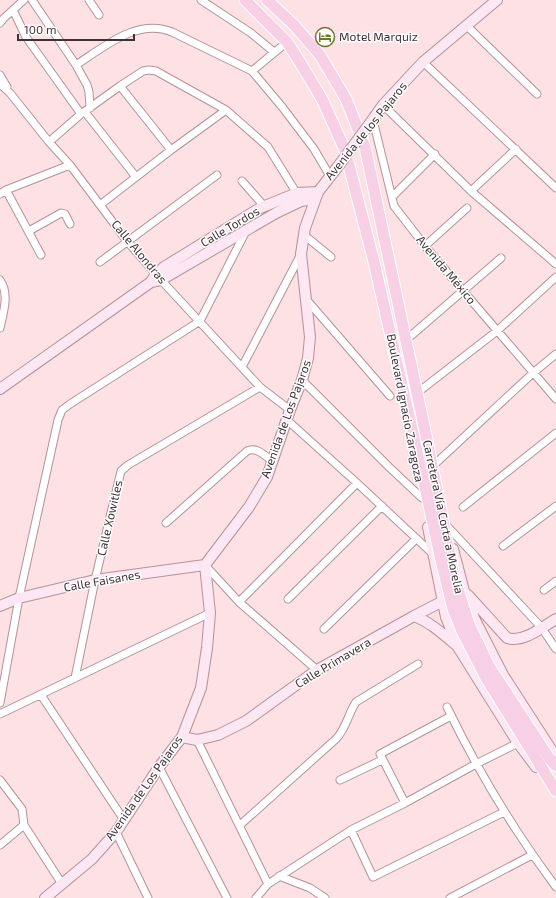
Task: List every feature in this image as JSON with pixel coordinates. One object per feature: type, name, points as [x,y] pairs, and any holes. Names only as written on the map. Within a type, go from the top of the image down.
[{"type":"main road","name":"Boulevard Ignacio Zaragoza","points":[[245,0],[287,42],[322,98],[345,150],[374,262],[408,410]]},
{"type":"main road","name":"Boulevard Ignacio Zaragoza","points":[[267,0],[294,25],[320,55],[346,99],[365,147],[421,410]]},
{"type":"main road","name":"Carretera Vía Corta a Morelia","points":[[408,410],[453,609],[462,631],[486,678],[556,791]]},
{"type":"main road","name":"Carretera Vía Corta a Morelia","points":[[421,410],[454,577],[469,624],[489,666],[554,760]]},
{"type":"street","points":[[0,23],[24,0]]},
{"type":"street","points":[[32,0],[76,65],[87,85],[89,92],[85,111]]},
{"type":"street","points":[[89,0],[99,15]]},
{"type":"street","points":[[201,0],[251,33],[274,52]]},
{"type":"street","name":"Avenida de los Pajaros","points":[[305,298],[301,254],[304,235],[317,195],[383,106],[424,62],[497,0]]},
{"type":"street","points":[[13,10],[26,37],[136,177]]},
{"type":"street","points":[[467,26],[537,94]]},
{"type":"street","points":[[76,65],[130,32],[151,27],[162,28],[172,32],[252,71],[333,172]]},
{"type":"street","points":[[252,71],[287,42]]},
{"type":"street","points":[[424,62],[556,188]]},
{"type":"street","points":[[49,142],[85,111],[120,86],[143,72],[149,70],[156,71],[226,110],[268,147],[299,197]]},
{"type":"street","points":[[0,75],[10,93]]},
{"type":"street","name":"Calle Alondras","points":[[0,84],[10,93],[49,142],[70,165],[156,279],[200,321],[260,387],[290,410]]},
{"type":"street","points":[[120,86],[171,150]]},
{"type":"street","points":[[383,106],[435,154],[471,191],[556,264]]},
{"type":"street","points":[[100,205],[226,110]]},
{"type":"street","name":"Avenida México","points":[[370,124],[394,206],[425,246],[556,399]]},
{"type":"street","points":[[471,191],[516,149]]},
{"type":"street","points":[[392,197],[435,154]]},
{"type":"street","points":[[41,255],[28,231],[3,192],[70,165]]},
{"type":"street","points":[[100,262],[217,175]]},
{"type":"street","points":[[242,181],[264,206]]},
{"type":"street","name":"Calle Tordos","points":[[156,279],[164,268],[264,206],[299,197],[317,195]]},
{"type":"street","name":"Calle Tordos","points":[[0,388],[156,279],[276,213],[299,197]]},
{"type":"street","points":[[425,246],[467,208]]},
{"type":"street","points":[[28,231],[61,213],[65,214],[70,224]]},
{"type":"street","points":[[0,703],[19,598],[58,420],[62,410],[200,321],[246,230]]},
{"type":"street","points":[[304,235],[331,257]]},
{"type":"street","points":[[242,367],[301,254]]},
{"type":"street","points":[[406,340],[502,258]]},
{"type":"street","points":[[417,393],[497,331],[556,277]]},
{"type":"street","points":[[0,280],[5,291],[5,300],[0,328]]},
{"type":"street","points":[[305,298],[390,396]]},
{"type":"street","name":"Avenida de Los Pajaros","points":[[45,898],[92,858],[116,832],[182,737],[201,688],[207,648],[210,613],[205,565],[248,507],[266,477],[272,461],[302,380],[308,358],[310,337],[305,298]]},
{"type":"street","points":[[436,463],[533,373],[556,354]]},
{"type":"street","points":[[302,380],[388,467],[422,498]]},
{"type":"street","name":"Calle Xowitles","points":[[75,678],[121,471],[128,464],[260,387]]},
{"type":"street","name":"Boulevard Ignacio Zaragoza","points":[[408,410],[409,430],[446,617],[458,647],[518,743],[556,795]]},
{"type":"street","name":"Boulevard Ignacio Zaragoza","points":[[421,410],[429,428],[448,527],[464,591],[474,618],[503,675],[554,760]]},
{"type":"street","points":[[287,420],[434,555]]},
{"type":"street","points":[[463,507],[556,433]]},
{"type":"street","points":[[166,523],[252,448],[256,449],[272,461]]},
{"type":"street","points":[[239,602],[357,483]]},
{"type":"street","points":[[288,598],[382,506]]},
{"type":"street","points":[[503,546],[556,506]]},
{"type":"street","points":[[448,527],[541,627],[556,649]]},
{"type":"street","points":[[324,628],[416,539]]},
{"type":"street","points":[[205,565],[239,602],[317,670]]},
{"type":"street","name":"Calle Faisanes","points":[[0,606],[19,598],[96,580],[205,565]]},
{"type":"street","points":[[544,590],[556,581]]},
{"type":"street","points":[[464,591],[507,638],[522,638],[556,619]]},
{"type":"street","name":"Calle Primavera","points":[[182,737],[197,740],[218,734],[246,721],[317,670],[414,616],[464,591]]},
{"type":"street","points":[[0,714],[210,613]]},
{"type":"street","points":[[414,616],[422,619],[434,627],[458,647]]},
{"type":"street","points":[[240,824],[336,739],[356,702],[418,664]]},
{"type":"street","points":[[41,694],[124,820]]},
{"type":"street","points":[[447,708],[476,764],[504,812],[532,855],[556,887]]},
{"type":"street","points":[[340,780],[451,716]]},
{"type":"street","points":[[197,740],[240,824],[268,884]]},
{"type":"street","points":[[256,898],[268,884],[279,876],[351,830],[518,743]]},
{"type":"street","points":[[381,757],[405,803]]},
{"type":"street","points":[[160,767],[226,898]]},
{"type":"street","points":[[0,780],[22,809],[24,825],[62,884]]},
{"type":"street","points":[[351,830],[373,877],[504,812]]},
{"type":"street","points":[[0,845],[24,825]]},
{"type":"street","points":[[116,832],[148,898]]},
{"type":"street","points":[[450,898],[532,855]]},
{"type":"street","points":[[279,876],[310,888],[325,898]]},
{"type":"place","name":"Motel Marquiz","points":[[325,37]]}]
